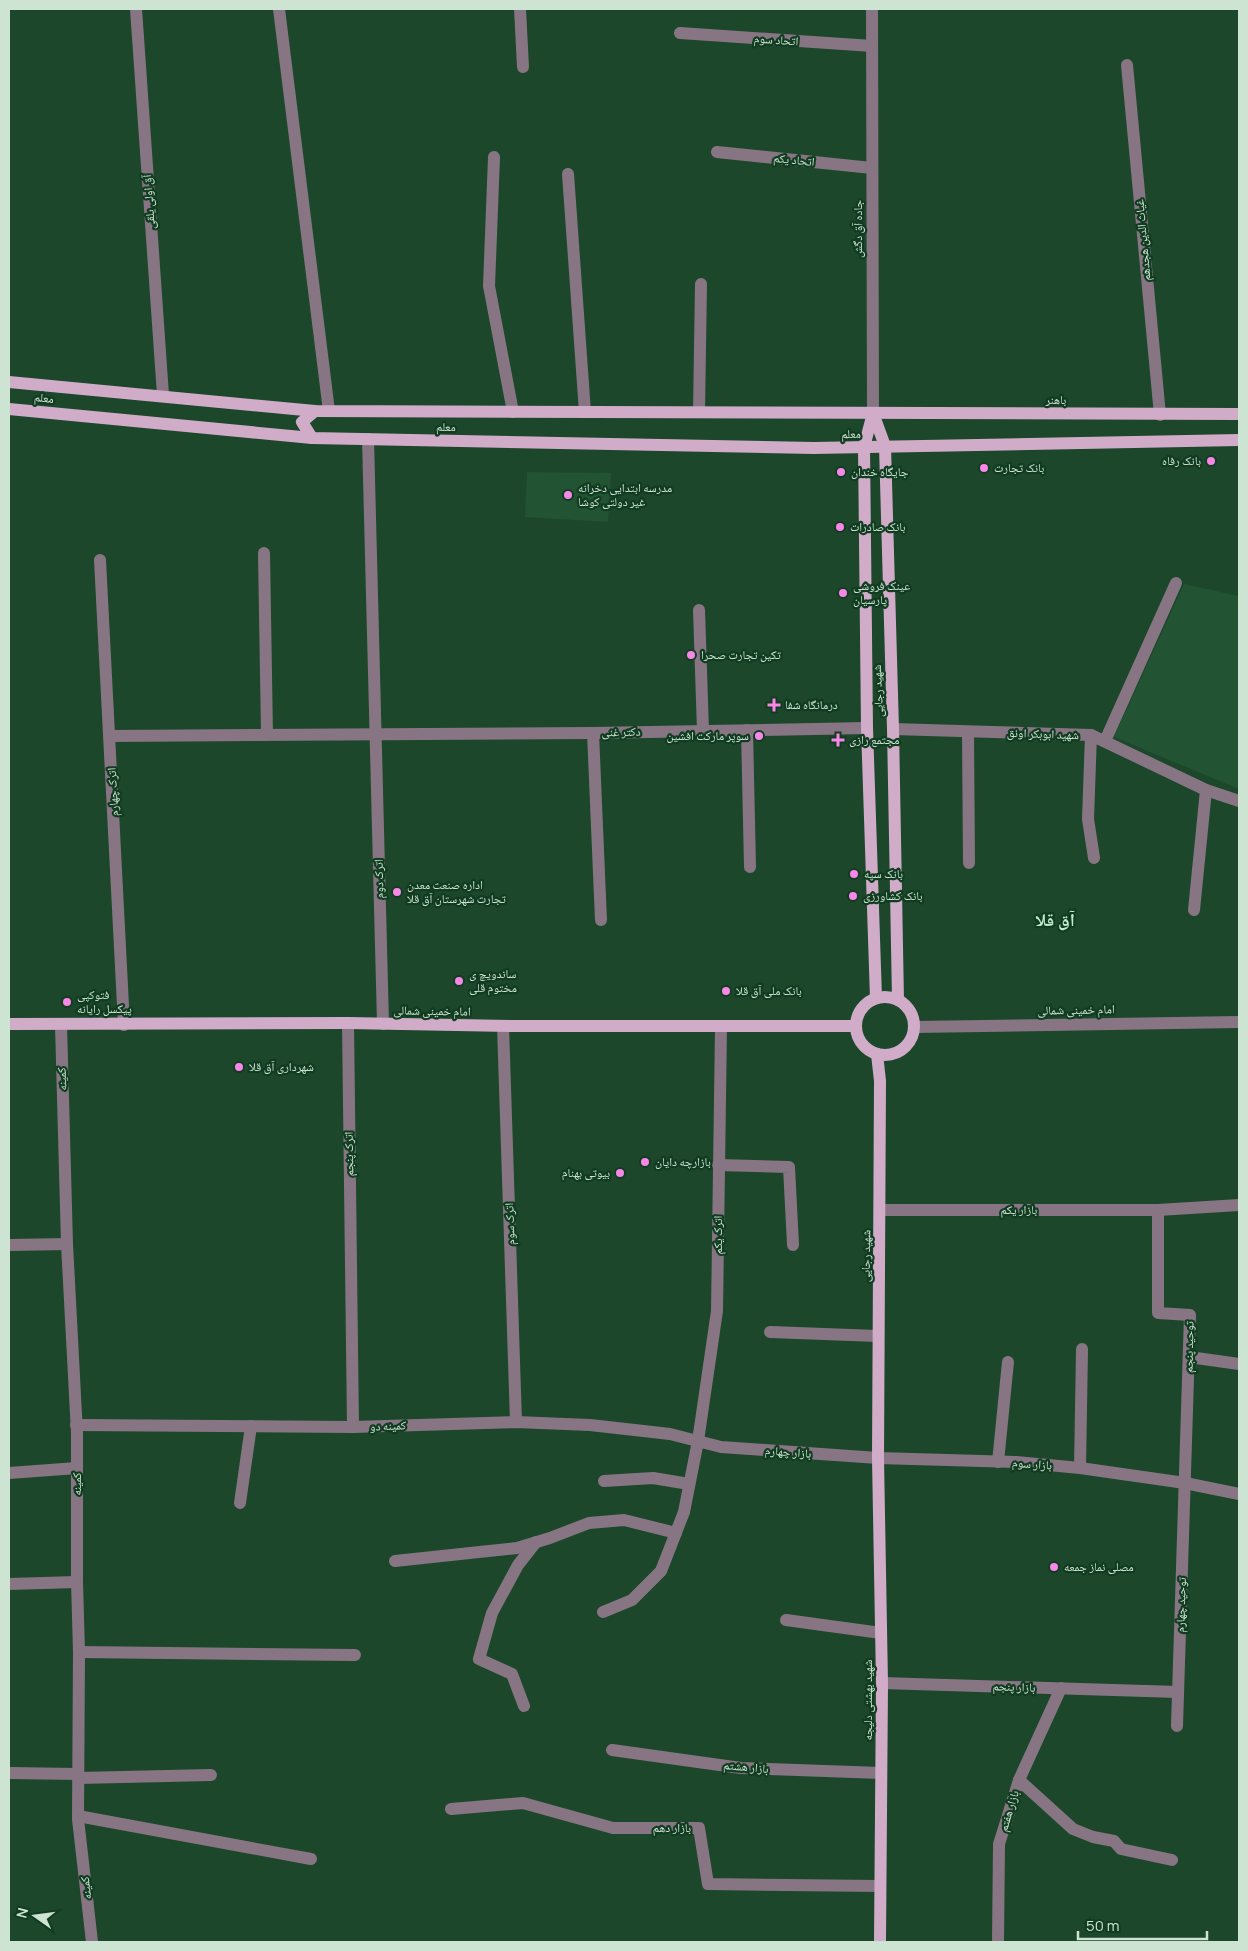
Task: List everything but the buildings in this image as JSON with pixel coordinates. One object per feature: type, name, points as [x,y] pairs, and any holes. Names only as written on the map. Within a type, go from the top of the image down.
[{"type":"main road","name":"معلم","points":[[9,382],[163,395],[315,411],[873,413]]},
{"type":"main road","name":"معلم","points":[[9,409],[312,438],[814,448],[885,446]]},
{"type":"main road","points":[[312,438],[302,422],[315,411]]},
{"type":"main road","name":"باهنر","points":[[873,413],[1239,414]]},
{"type":"main road","name":"شهید رجایی","points":[[873,413],[885,446],[898,1000]]},
{"type":"main road","name":"جاده آق دگش","points":[[864,447],[873,413]]},
{"type":"main road","points":[[885,446],[1239,440]]},
{"type":"main road","name":"شهید رجایی","points":[[864,447],[867,728],[876,998]]},
{"type":"main road","points":[[887,997],[898,1000],[907,1007],[912,1016],[914,1027],[911,1037],[901,1049],[887,1055],[877,1054],[862,1044],[856,1026],[858,1014],[865,1004],[876,998],[887,997]]},
{"type":"main road","name":"امام خمینی شمالی","points":[[9,1024],[348,1023],[503,1026],[856,1026]]},
{"type":"main road","name":"شهید رجایی","points":[[877,1054],[880,1081],[881,1210],[878,1458]]},
{"type":"main road","name":"شهید بهشتی دلیجه","points":[[878,1458],[882,1683],[880,1942]]},
{"type":"street","name":"آق اولی یلقی","points":[[136,9],[163,395]]},
{"type":"street","points":[[279,9],[330,411]]},
{"type":"street","points":[[520,9],[523,66]]},
{"type":"street","name":"جاده آق دگش","points":[[872,9],[873,413]]},
{"type":"street","name":"اتحاد سوم","points":[[680,33],[872,46]]},
{"type":"street","name":"غیاث الدین هجدهم","points":[[1127,66],[1160,414]]},
{"type":"street","name":"اتحاد یکم","points":[[717,152],[872,168]]},
{"type":"street","points":[[494,157],[490,286],[513,412]]},
{"type":"street","points":[[568,174],[585,412]]},
{"type":"street","points":[[699,412],[701,284]]},
{"type":"street","name":"اترک دوم","points":[[368,439],[383,1024]]},
{"type":"street","points":[[264,553],[267,735]]},
{"type":"street","name":"اترک چهارم","points":[[100,560],[124,1025]]},
{"type":"street","points":[[1105,741],[1176,583]]},
{"type":"street","points":[[699,610],[704,731]]},
{"type":"street","name":"دکتر غنی","points":[[110,736],[593,733],[867,728]]},
{"type":"street","name":"شهید ابوبکر اونق","points":[[893,729],[1091,735],[1206,790],[1239,801]]},
{"type":"street","points":[[747,730],[750,867]]},
{"type":"street","points":[[968,732],[968,863]]},
{"type":"street","points":[[593,733],[601,920]]},
{"type":"street","points":[[1091,735],[1088,819],[1094,858]]},
{"type":"street","points":[[1194,910],[1206,790]]},
{"type":"street","name":"امام خمینی شمالی","points":[[914,1027],[1239,1022]]},
{"type":"street","name":"اترک پنجم","points":[[348,1023],[353,1427]]},
{"type":"street","name":"کمینه","points":[[60,1024],[77,1468],[78,1816],[92,1942]]},
{"type":"street","name":"اترک سوم","points":[[503,1026],[516,1422]]},
{"type":"street","name":"اترک یکم","points":[[603,1612],[632,1600],[661,1571],[684,1512],[698,1441],[717,1311],[721,1027]]},
{"type":"street","points":[[718,1165],[789,1167],[793,1245]]},
{"type":"street","name":"بازار یکم","points":[[881,1210],[1158,1210],[1239,1205]]},
{"type":"street","name":"توحید پنجم","points":[[1158,1210],[1158,1313],[1190,1315],[1185,1483]]},
{"type":"street","points":[[9,1245],[67,1244]]},
{"type":"street","points":[[770,1332],[878,1336]]},
{"type":"street","points":[[1080,1468],[1082,1349]]},
{"type":"street","points":[[1189,1357],[1239,1364]]},
{"type":"street","points":[[998,1462],[1008,1362]]},
{"type":"street","name":"کمینه دو","points":[[76,1425],[353,1427],[516,1422],[590,1424],[670,1434],[698,1441]]},
{"type":"street","points":[[240,1503],[251,1426]]},
{"type":"street","name":"بازار چهارم","points":[[698,1441],[720,1447],[878,1458]]},
{"type":"street","name":"بازار سوم","points":[[878,1458],[998,1462],[1080,1468],[1185,1483],[1239,1494]]},
{"type":"street","points":[[9,1474],[77,1468]]},
{"type":"street","points":[[604,1481],[653,1478],[689,1484]]},
{"type":"street","name":"توحید چهارم","points":[[1177,1726],[1185,1483]]},
{"type":"street","points":[[395,1562],[517,1548],[589,1523],[598,1522],[624,1520],[676,1533]]},
{"type":"street","points":[[524,1706],[512,1674],[479,1659],[492,1613],[518,1565],[536,1542]]},
{"type":"street","points":[[9,1584],[77,1582]]},
{"type":"street","points":[[786,1620],[881,1633]]},
{"type":"street","points":[[79,1652],[355,1655]]},
{"type":"street","name":"بازار پنجم","points":[[882,1683],[1178,1692]]},
{"type":"street","name":"بازار هفتم","points":[[998,1942],[999,1844],[1018,1780],[1061,1688]]},
{"type":"street","name":"بازار هشتم","points":[[612,1750],[741,1768],[881,1774]]},
{"type":"street","points":[[9,1773],[78,1776],[211,1776]]},
{"type":"street","points":[[1018,1780],[1073,1828],[1093,1837],[1114,1841],[1121,1850],[1172,1860]]},
{"type":"street","name":"بازار دهم","points":[[451,1809],[523,1804],[613,1828],[699,1828],[708,1884],[880,1886]]},
{"type":"street","points":[[78,1816],[311,1859]]},
{"type":"shaded area","name":"مدرسه ابتدایی دخرانه غیر دولتی کوشا","points":[[527,472],[611,473],[608,522],[525,517]]},
{"type":"shaded area","points":[[1184,584],[1239,596],[1239,789],[1114,737]]},
{"type":"place","name":"بانک رفاه","points":[[1211,461]]},
{"type":"place","name":"بانک تجارت","points":[[984,468]]},
{"type":"place","name":"جایگاه خندان","points":[[841,472]]},
{"type":"place","name":"مدرسه ابتدایی دخرانه غیر دولتی کوشا","points":[[568,495]]},
{"type":"place","name":"بانک صادرات","points":[[840,527]]},
{"type":"place","name":"عینک فروشی پارسیان","points":[[843,593]]},
{"type":"place","name":"تکین تجارت صحرا","points":[[691,655]]},
{"type":"place","name":"درمانگاه شفا","points":[[774,705]]},
{"type":"place","name":"سوپر مارکت افشین","points":[[759,736]]},
{"type":"place","name":"مجتمع رازی","points":[[838,740]]},
{"type":"place","name":"بانک سپه","points":[[854,874]]},
{"type":"place","name":"اداره صنعت معدن تجارت شهرستان آق قلا","points":[[397,892]]},
{"type":"place","name":"بانک کشاورزی","points":[[853,896]]},
{"type":"place","name":"ساندویچ ی مختوم قلی","points":[[459,981]]},
{"type":"place","name":"بانک ملی آق قلا","points":[[726,991]]},
{"type":"place","name":"فتوکپی پیکسل رایانه","points":[[67,1002]]},
{"type":"place","name":"شهرداری آق قلا","points":[[239,1067]]},
{"type":"place","name":"بازارچه دایان","points":[[645,1162]]},
{"type":"place","name":"بیوتی بهنام","points":[[620,1173]]},
{"type":"place","name":"مصلی نماز جمعه","points":[[1054,1567]]},
{"type":"district","name":"آق قلا","points":[[1055,920]]}]
